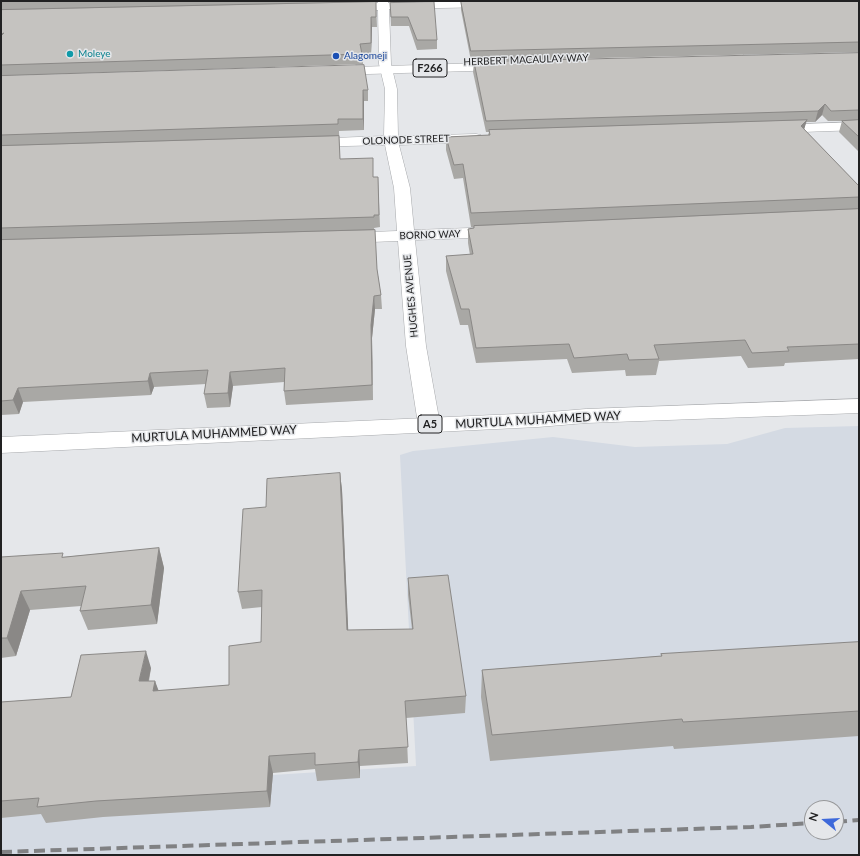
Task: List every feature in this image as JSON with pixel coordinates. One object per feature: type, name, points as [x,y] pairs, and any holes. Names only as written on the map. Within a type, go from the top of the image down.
[{"type":"main road","points":[[337,8],[383,4],[502,4]]},
{"type":"main road","name":"HUGHES AVENUE","points":[[383,4],[386,67],[391,89],[391,140],[402,188],[416,346],[429,424]]},
{"type":"main road","name":"HERBERT MACAULAY WAY","points":[[271,70],[749,57]]},
{"type":"main road","points":[[759,129],[859,126]]},
{"type":"main road","name":"OLONODE STREET","points":[[295,143],[491,137]]},
{"type":"main road","name":"BORNO WAY","points":[[327,238],[510,231]]},
{"type":"main road","name":"MURTULA MUHAMMED WAY","points":[[1,445],[538,420],[586,416],[859,406]]},
{"type":"shaded area","points":[[859,426],[859,855],[1,855],[1,792],[416,766],[400,455],[413,451],[553,437],[635,447],[727,444],[785,428]]},
{"type":"building","points":[[461,1],[859,1],[859,42],[471,51]]},
{"type":"building","points":[[376,2],[376,17],[371,17],[371,43],[360,44],[362,54],[1,65],[1,36],[4,33],[1,34],[1,10]]},
{"type":"building","points":[[434,2],[437,40],[417,40],[408,17],[391,17],[390,3]]},
{"type":"building","points":[[859,53],[859,110],[831,111],[825,104],[818,111],[486,121],[474,62]]},
{"type":"building","points":[[364,65],[368,90],[363,90],[363,119],[338,119],[338,124],[1,135],[1,76]]},
{"type":"building","points":[[807,120],[801,126],[859,186],[859,197],[471,213],[463,164],[454,165],[446,137],[490,135],[489,130]]},
{"type":"building","points":[[859,120],[859,137],[842,121]]},
{"type":"building","points":[[339,136],[340,159],[373,158],[373,177],[378,177],[379,215],[374,215],[374,217],[1,228],[1,146]]},
{"type":"building","points":[[859,209],[859,344],[787,347],[789,351],[752,353],[745,340],[654,345],[659,359],[629,360],[627,354],[574,358],[569,344],[476,348],[469,309],[461,309],[446,256],[473,254],[468,229],[474,228],[474,226]]},
{"type":"building","points":[[375,230],[377,269],[381,295],[374,296],[371,325],[372,385],[284,391],[285,368],[230,372],[228,393],[204,394],[208,370],[150,373],[148,381],[18,388],[13,400],[1,401],[1,240]]},
{"type":"building","points":[[340,473],[347,630],[413,629],[408,578],[448,575],[466,696],[405,701],[408,747],[359,750],[358,762],[315,765],[315,753],[269,756],[267,791],[96,801],[37,807],[39,798],[1,801],[1,702],[71,697],[81,655],[146,651],[139,681],[155,681],[153,691],[229,685],[229,646],[261,642],[262,590],[238,592],[243,509],[266,507],[267,479]]},
{"type":"building","points":[[159,548],[151,605],[80,611],[86,586],[21,591],[7,638],[1,638],[1,557],[63,553],[62,557]]},
{"type":"building","points":[[859,642],[859,711],[683,722],[682,719],[492,735],[482,670],[662,656],[661,654]]},
{"type":"railway","points":[[844,821],[859,820]]},
{"type":"railway","points":[[1,852],[751,827],[804,824]]},
{"type":"place","name":"Moleye","points":[[70,54]]},
{"type":"place","name":"Alagomeji","points":[[336,56]]}]
